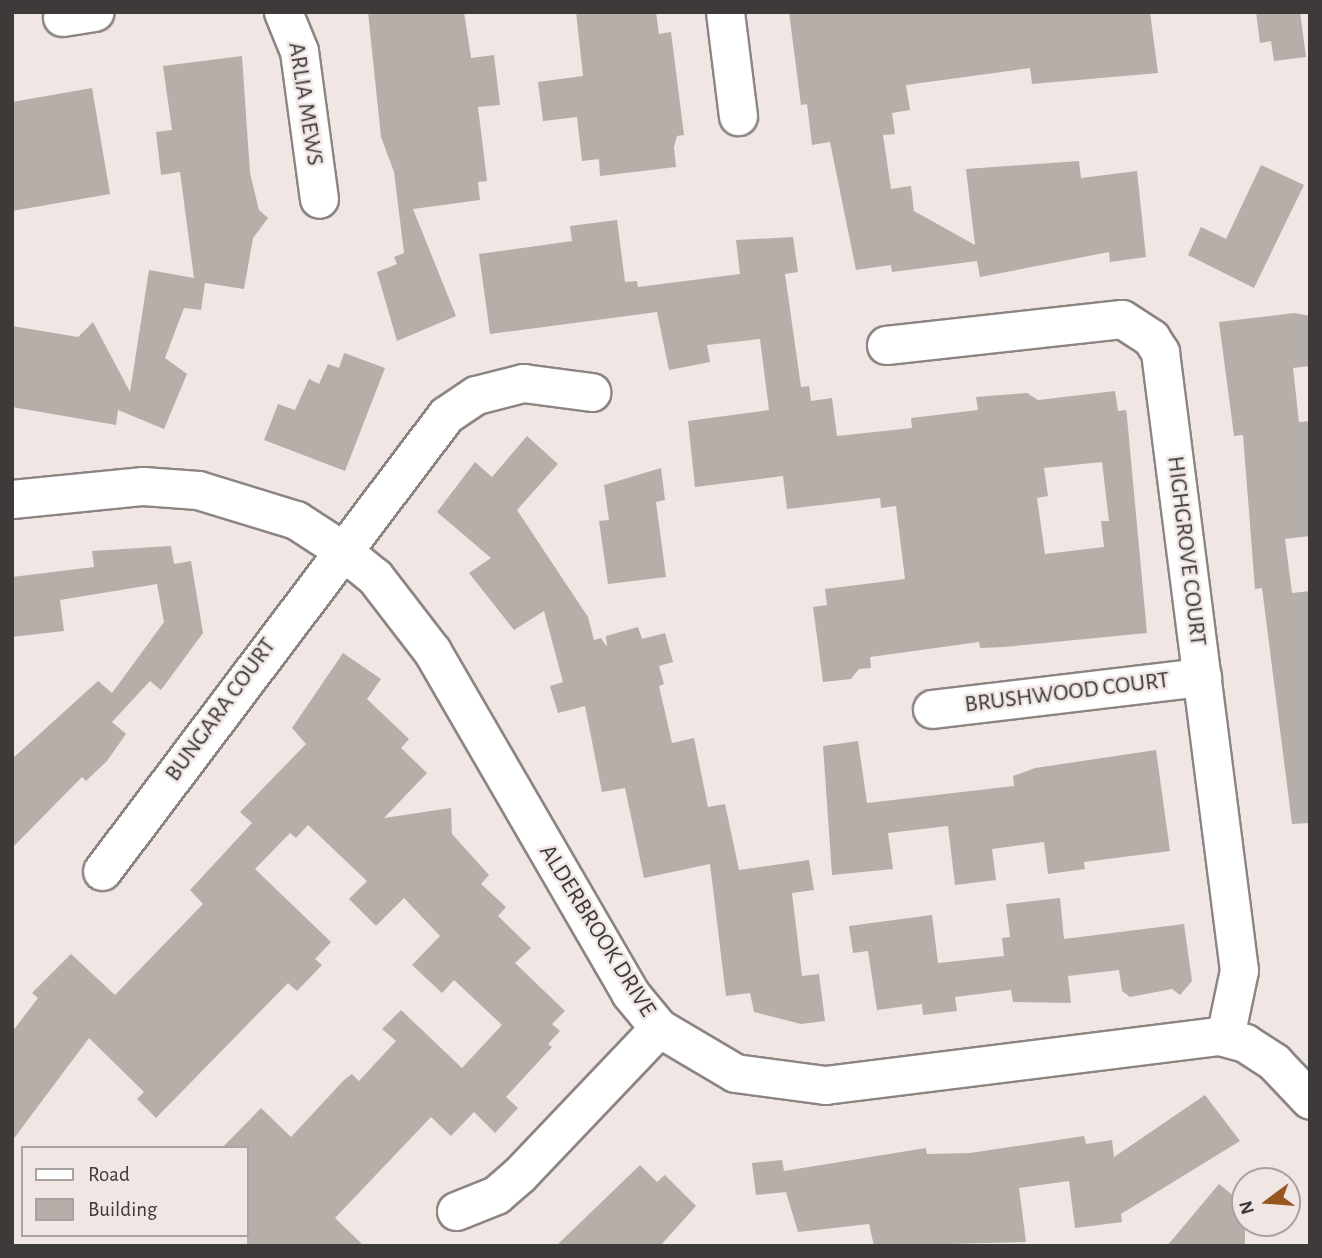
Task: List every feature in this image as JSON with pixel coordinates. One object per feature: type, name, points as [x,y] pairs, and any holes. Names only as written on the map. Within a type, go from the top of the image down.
[{"type":"street","name":"ARLIA MEWS","points":[[283,12],[299,51],[319,199]]},
{"type":"street","points":[[725,12],[738,116]]},
{"type":"street","name":"HIGHGROVE COURT","points":[[886,345],[1096,319],[1122,319],[1151,338],[1163,374],[1239,970],[1225,1037]]},
{"type":"street","name":"BUNGARA COURT","points":[[102,871],[339,548],[431,430],[461,404],[523,383],[591,392]]},
{"type":"street","name":"ALDERBROOK DRIVE","points":[[12,499],[143,486],[198,490],[296,520],[339,548],[375,577],[413,622],[603,949],[659,1028],[735,1073],[825,1085],[1225,1037]]},
{"type":"street","name":"BRUSHWOOD COURT","points":[[932,709],[1202,677]]},
{"type":"street","points":[[456,1211],[496,1195],[519,1175],[659,1028]]},
{"type":"street","points":[[1225,1037],[1274,1062],[1310,1100]]},
{"type":"building","points":[[368,12],[464,12],[471,58],[494,55],[500,105],[478,107],[487,181],[478,182],[480,200],[413,209],[456,316],[397,341],[377,272],[397,264],[394,257],[404,253],[394,172],[381,137]]},
{"type":"building","points":[[576,12],[656,12],[659,34],[671,32],[684,135],[677,136],[674,147],[676,167],[600,176],[599,159],[582,161],[577,117],[543,121],[538,82],[583,76]]},
{"type":"building","points":[[789,12],[1150,12],[1158,73],[1032,84],[1030,68],[906,85],[910,110],[892,113],[895,134],[883,135],[891,189],[911,186],[914,211],[975,245],[966,169],[1079,161],[1081,178],[1137,171],[1146,257],[1110,262],[1109,252],[980,277],[977,261],[892,272],[891,265],[856,270],[830,142],[812,145],[807,104],[801,105]]},
{"type":"building","points":[[1256,12],[1300,12],[1306,57],[1274,61],[1271,41],[1260,43]]},
{"type":"building","points":[[242,56],[250,173],[259,210],[268,218],[253,238],[244,289],[205,283],[201,310],[184,308],[165,358],[187,374],[164,429],[118,410],[116,425],[12,407],[12,326],[78,337],[93,322],[130,392],[149,270],[194,278],[180,172],[161,175],[156,132],[172,130],[163,66]]},
{"type":"building","points":[[92,88],[110,194],[12,211],[12,102]]},
{"type":"building","points":[[1261,165],[1304,185],[1254,288],[1188,255],[1201,227],[1226,239]]},
{"type":"building","points":[[617,220],[625,282],[637,281],[638,287],[740,274],[736,240],[793,237],[798,272],[785,274],[801,387],[809,386],[811,401],[832,398],[837,436],[912,428],[911,418],[978,410],[976,397],[1027,393],[1038,400],[1115,391],[1118,411],[1126,410],[1127,417],[1147,633],[1004,647],[980,648],[979,642],[870,657],[871,668],[859,669],[851,679],[823,682],[813,607],[827,605],[825,589],[905,579],[896,506],[881,508],[880,498],[787,509],[783,476],[695,487],[688,421],[769,410],[760,339],[707,345],[710,362],[669,370],[657,312],[490,334],[479,254],[572,241],[570,226]],"holes":[[[1102,462],[1109,521],[1101,521],[1104,547],[1045,554],[1037,498],[1048,496],[1044,468]]]},
{"type":"building","points":[[1294,313],[1310,316],[1310,366],[1293,368],[1299,422],[1310,421],[1310,536],[1285,539],[1292,593],[1310,591],[1310,823],[1292,824],[1262,588],[1255,589],[1243,435],[1234,436],[1219,322]]},
{"type":"building","points":[[344,353],[385,368],[345,471],[264,440],[278,404],[295,410],[309,379],[319,384],[328,364],[339,368]]},
{"type":"building","points":[[527,436],[558,464],[517,510],[588,617],[594,640],[601,638],[607,647],[606,636],[638,627],[642,639],[665,633],[673,662],[659,666],[664,684],[659,686],[672,743],[694,738],[708,807],[725,804],[739,870],[809,860],[814,890],[792,893],[802,976],[819,974],[825,1021],[801,1024],[754,1012],[750,993],[726,996],[710,864],[644,878],[625,788],[602,792],[585,706],[558,713],[550,686],[563,682],[544,611],[514,630],[469,573],[491,558],[437,512],[475,462],[492,477]]},
{"type":"building","points":[[661,468],[665,500],[656,502],[666,577],[608,584],[599,521],[609,520],[604,485]]},
{"type":"building","points":[[171,546],[174,564],[191,561],[203,633],[161,690],[150,681],[112,722],[126,734],[107,761],[86,781],[82,777],[12,848],[12,759],[98,681],[112,693],[164,622],[157,584],[60,600],[64,631],[12,637],[12,577],[94,567],[92,551]]},
{"type":"building","points":[[343,653],[381,679],[367,699],[409,739],[401,748],[427,773],[384,818],[451,808],[452,834],[489,875],[481,884],[506,907],[498,916],[531,948],[515,963],[565,1011],[552,1024],[560,1031],[548,1044],[552,1047],[506,1097],[518,1108],[495,1133],[474,1112],[451,1136],[431,1117],[335,1218],[364,1246],[247,1246],[248,1146],[224,1146],[261,1108],[291,1137],[344,1080],[352,1074],[359,1081],[396,1041],[382,1029],[401,1010],[462,1068],[502,1025],[454,980],[442,993],[412,965],[440,936],[404,898],[376,926],[349,899],[367,881],[308,825],[296,838],[290,833],[255,869],[331,942],[315,959],[322,965],[297,991],[288,983],[156,1118],[137,1099],[144,1092],[89,1038],[12,1141],[12,1032],[38,998],[32,993],[71,954],[115,995],[203,904],[190,890],[252,823],[240,812],[306,744],[292,728]]},
{"type":"building","points":[[858,741],[867,803],[1014,786],[1013,776],[1035,768],[1156,750],[1170,851],[1084,862],[1085,869],[1048,874],[1044,842],[992,849],[996,880],[955,885],[948,826],[888,833],[893,869],[832,875],[823,746]]},
{"type":"building","points":[[1060,898],[1064,939],[1184,924],[1192,981],[1180,995],[1172,989],[1130,997],[1122,991],[1119,970],[1068,976],[1071,1003],[1013,1002],[1011,990],[955,997],[957,1011],[923,1015],[922,1004],[877,1010],[868,951],[853,953],[849,926],[932,915],[938,963],[1004,956],[1002,938],[1010,937],[1006,904]]},
{"type":"building","points":[[1205,1095],[1240,1141],[1121,1214],[1122,1222],[1075,1228],[1069,1181],[1019,1188],[1026,1242],[874,1246],[869,1224],[798,1232],[786,1192],[756,1195],[752,1163],[782,1160],[784,1171],[926,1148],[927,1154],[970,1153],[1084,1136],[1086,1144],[1112,1140],[1114,1157]]},
{"type":"building","points":[[640,1165],[657,1182],[665,1175],[696,1206],[660,1246],[556,1246]]},
{"type":"building","points":[[1219,1184],[1231,1194],[1231,1237],[1245,1237],[1245,1246],[1167,1246]]}]
